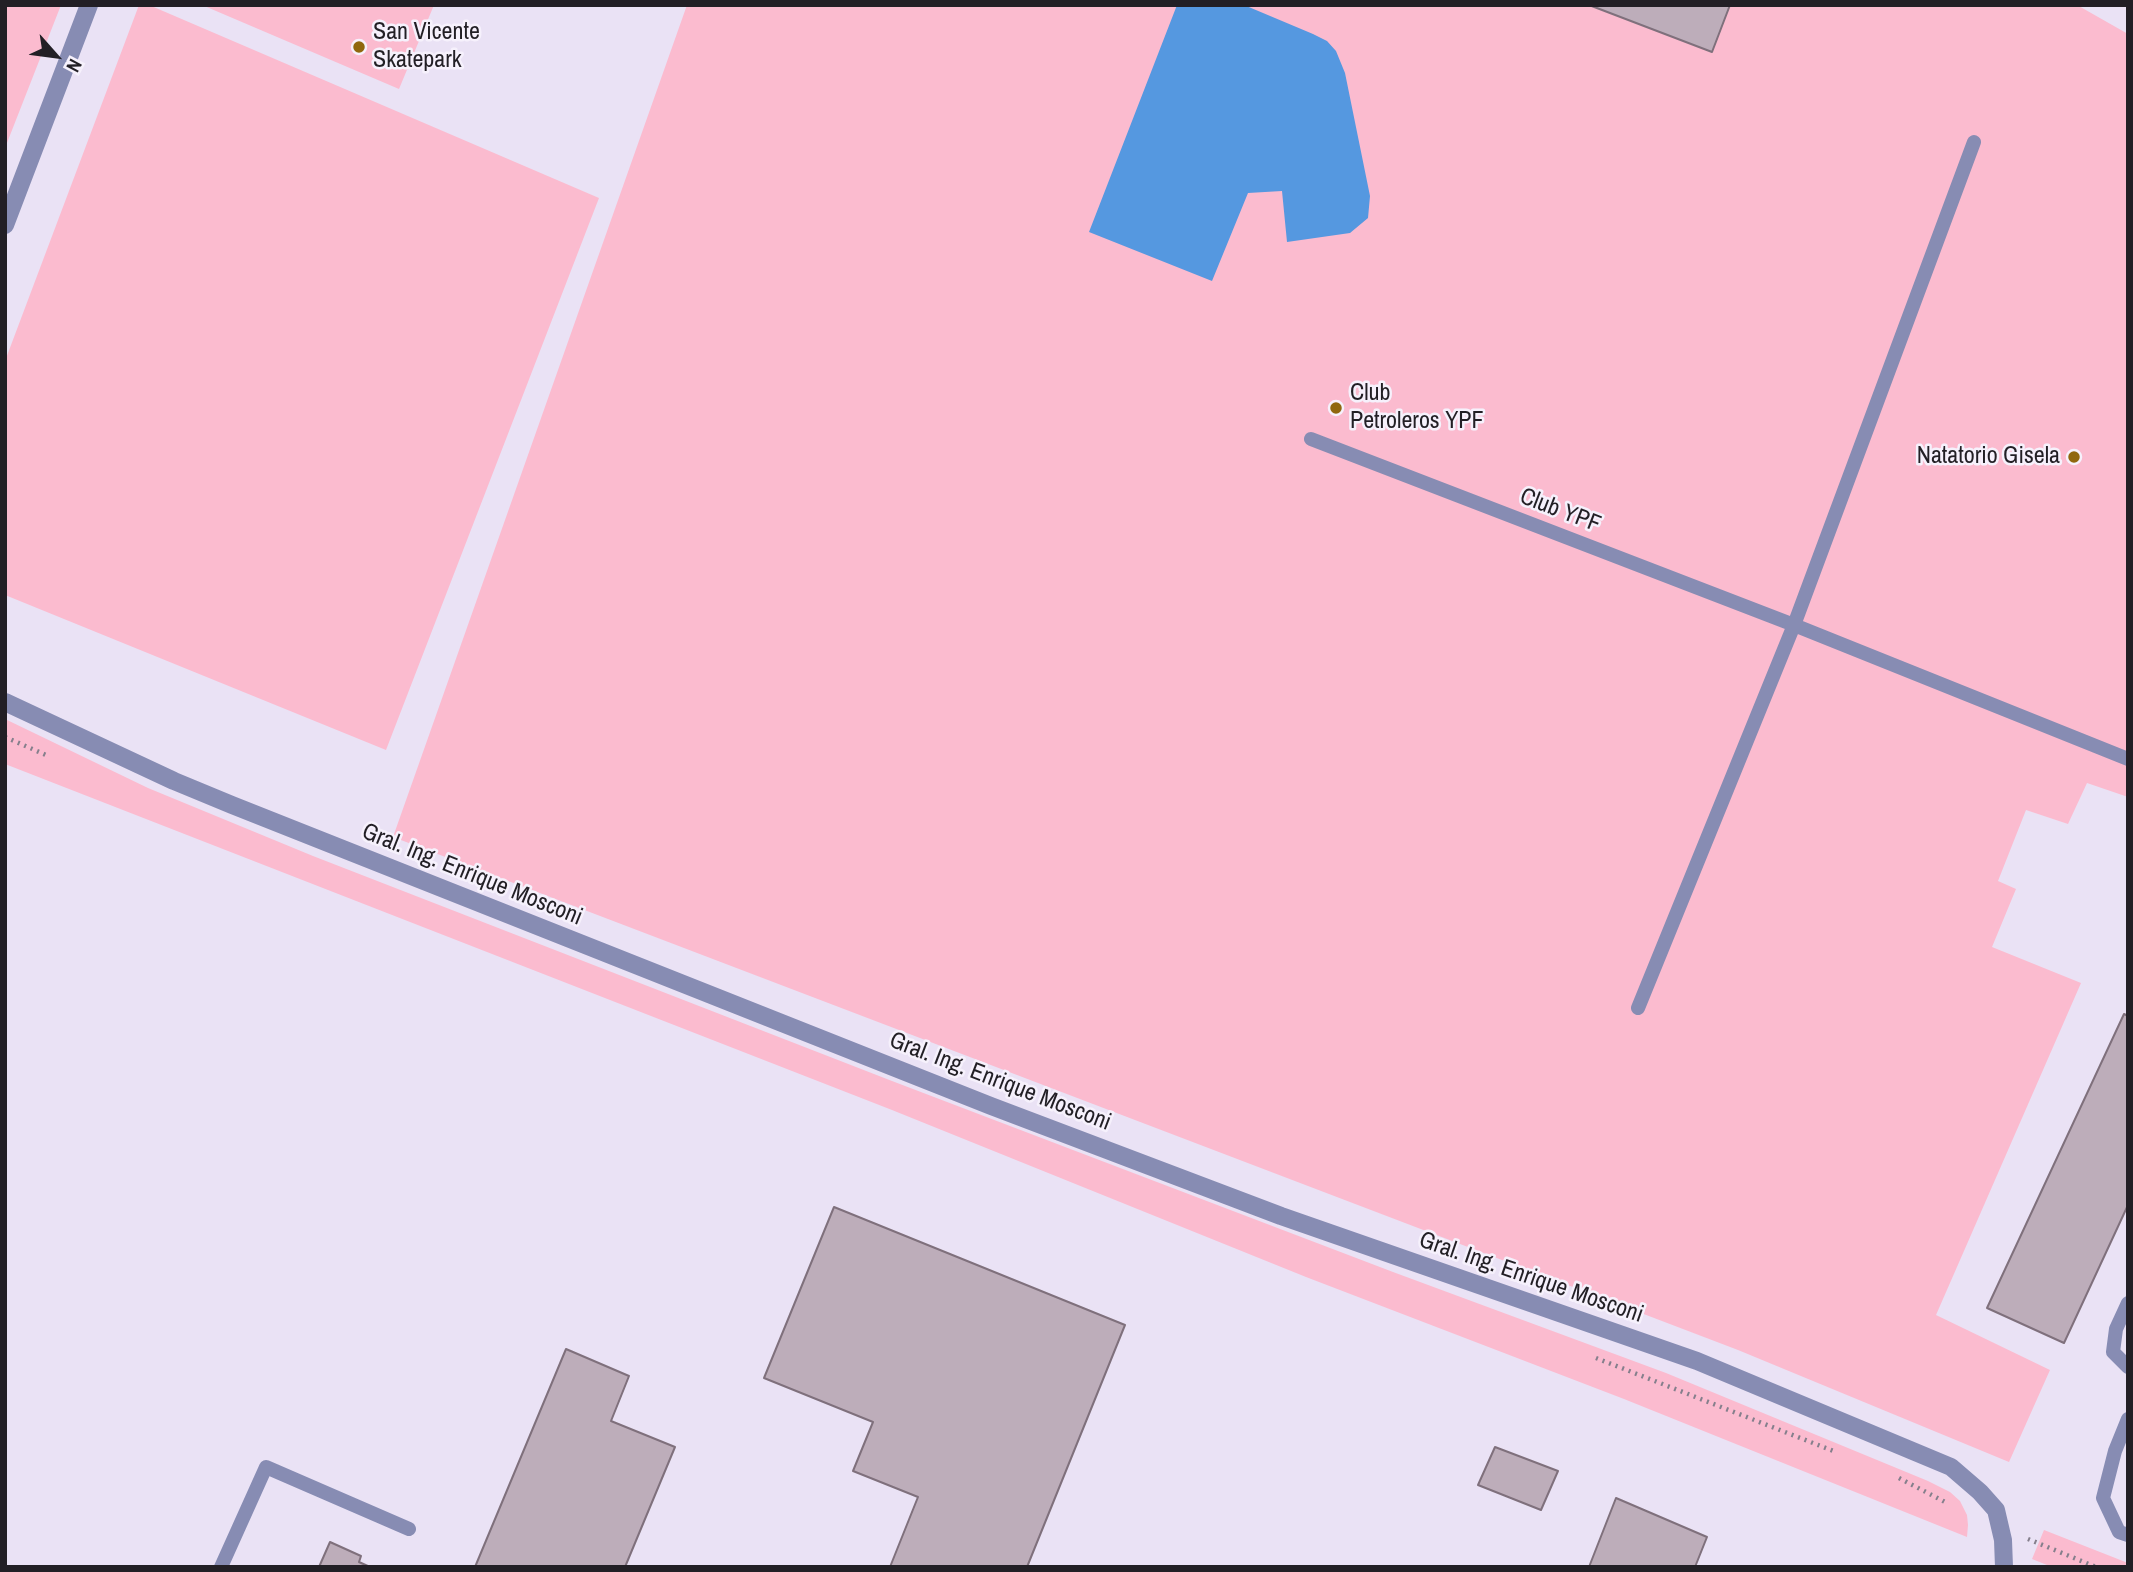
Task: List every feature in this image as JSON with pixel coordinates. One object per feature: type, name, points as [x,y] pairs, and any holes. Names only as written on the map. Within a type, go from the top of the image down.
[{"type":"street","points":[[5,225],[89,5]]},
{"type":"street","name":"Gral. Ing. Enrique Mosconi","points":[[5,702],[220,801],[991,1106],[1281,1216],[1697,1362],[1951,1467],[1996,1510],[2003,1540],[2004,1567]]},
{"type":"lane","points":[[1638,1008],[1794,625],[1974,142]]},
{"type":"lane","name":"Club YPF","points":[[1311,439],[1794,625],[2128,759]]},
{"type":"lane","points":[[2128,1303],[2116,1329],[2113,1352],[2128,1367]]},
{"type":"lane","points":[[2128,1419],[2115,1451],[2103,1498],[2119,1532],[2128,1535]]},
{"type":"lane","points":[[221,1567],[266,1467],[409,1530]]},
{"type":"shaded area","points":[[5,5],[61,5],[5,148]]},
{"type":"shaded area","points":[[139,5],[149,5],[599,198],[386,750],[5,595],[5,361]]},
{"type":"shaded area","name":"San Vicente Skatepark","points":[[202,5],[434,5],[399,89]]},
{"type":"shaded area","name":"Club Petroleros YPF","points":[[687,5],[2077,5],[2128,34],[2128,797],[2087,783],[2068,824],[2026,810],[1998,881],[2016,889],[1992,947],[2081,983],[1936,1315],[2050,1370],[2009,1462],[1738,1350],[393,837]]},
{"type":"shaded area","points":[[5,719],[148,788],[313,856],[892,1081],[1666,1373],[1928,1481],[1950,1492],[1960,1501],[1967,1515],[1967,1537],[1624,1399],[1306,1277],[892,1110],[5,764]]},
{"type":"shaded area","points":[[2044,1530],[2128,1563],[2128,1567],[2052,1567],[2032,1559]]},
{"type":"water","points":[[1177,5],[1244,5],[1327,41],[1336,51],[1345,73],[1370,196],[1368,218],[1350,233],[1287,242],[1282,191],[1248,193],[1212,281],[1089,232]]},
{"type":"building","points":[[1589,5],[1730,5],[1712,52]]},
{"type":"building","points":[[2124,1014],[2128,1016],[2128,1205],[2064,1343],[1987,1308]]},
{"type":"building","points":[[834,1207],[1125,1325],[1027,1567],[890,1567],[918,1497],[853,1471],[873,1422],[764,1378]]},
{"type":"building","points":[[566,1349],[629,1376],[611,1421],[675,1447],[625,1567],[475,1567]]},
{"type":"building","points":[[1495,1447],[1558,1471],[1541,1510],[1478,1485]]},
{"type":"building","points":[[1616,1498],[1707,1537],[1695,1567],[1589,1567]]},
{"type":"building","points":[[330,1542],[361,1556],[359,1562],[370,1567],[319,1567]]},
{"type":"place","name":"San Vicente Skatepark","points":[[359,47]]},
{"type":"place","name":"Club Petroleros YPF","points":[[1336,408]]},
{"type":"place","name":"Natatorio Gisela","points":[[2074,457]]}]
